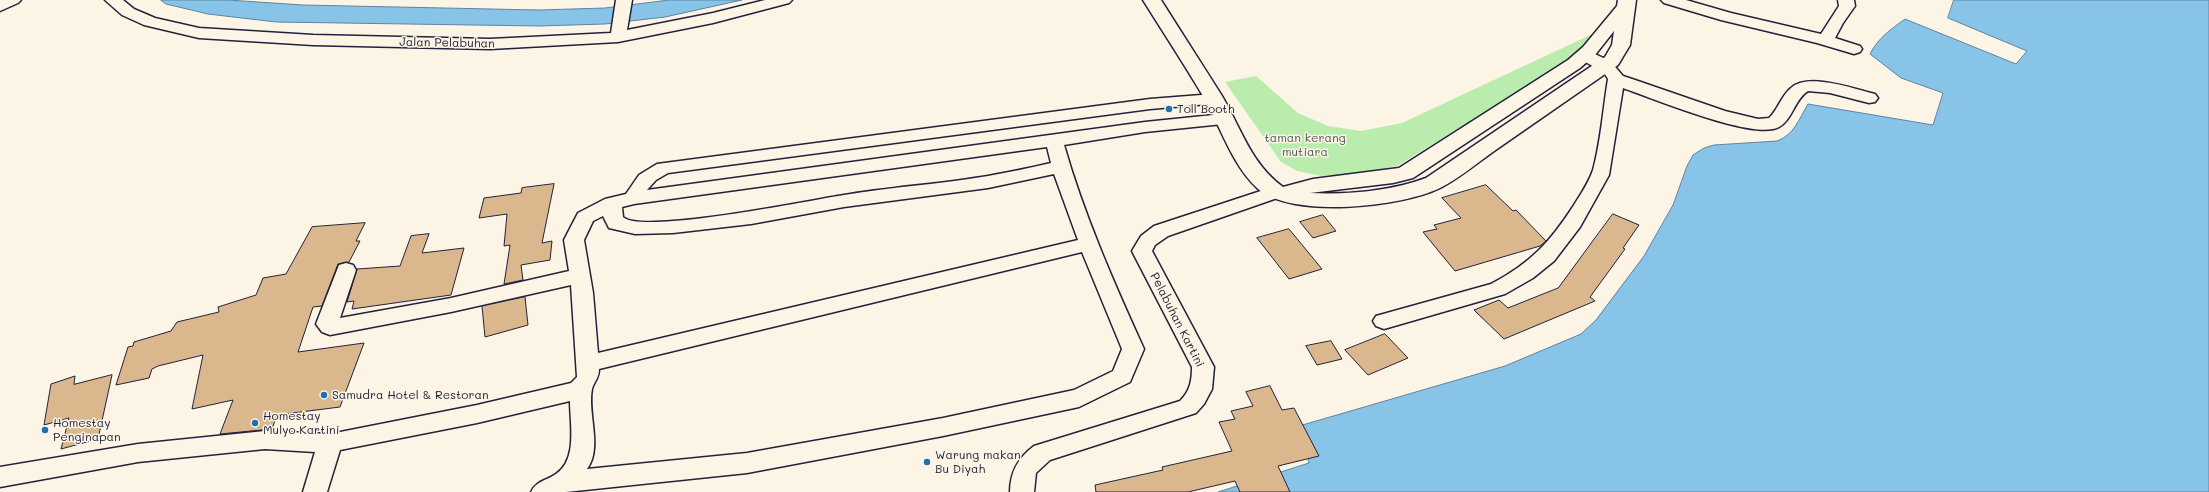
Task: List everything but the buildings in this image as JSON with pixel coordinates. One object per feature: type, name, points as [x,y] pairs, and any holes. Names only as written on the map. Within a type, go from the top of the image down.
[{"type":"main road","points":[[1152,0],[1214,99],[1246,161],[1264,182],[1278,193],[1316,202],[1401,194],[1411,182],[1586,55],[1606,33],[1626,3]]},
{"type":"main road","points":[[1411,182],[1433,183],[1611,72],[1624,35],[1626,3]]},
{"type":"street","points":[[0,6],[13,0]]},
{"type":"street","name":"Jalan Pelabuhan","points":[[113,0],[128,12],[150,22],[199,33],[313,40],[490,44],[619,31],[713,18],[784,0]]},
{"type":"street","points":[[1669,0],[1734,19],[1823,40],[1854,49]]},
{"type":"street","points":[[1823,40],[1828,39],[1835,22],[1848,6],[1846,0]]},
{"type":"street","points":[[619,31],[624,1]]},
{"type":"street","points":[[1586,55],[1611,72],[1646,91],[1749,124],[1760,126],[1768,125],[1783,115],[1787,101],[1792,94],[1805,86],[1830,88],[1869,98]]},
{"type":"street","points":[[1384,322],[1498,289],[1514,281],[1551,254],[1565,238],[1598,182],[1602,170],[1611,72]]},
{"type":"street","points":[[634,198],[638,187],[648,176],[664,168],[1150,104],[1214,99]]},
{"type":"street","points":[[565,481],[582,458],[581,388],[588,377],[580,276],[574,240],[585,218],[612,203],[634,198],[1054,141],[1145,127],[1223,119]]},
{"type":"street","points":[[543,492],[565,481],[747,463],[943,427],[1079,398],[1122,376],[1133,349],[1105,286],[1089,244],[1061,167],[1054,141]]},
{"type":"street","points":[[612,203],[613,217],[616,223],[635,228],[673,227],[751,218],[844,201],[988,182],[1061,167]]},
{"type":"street","name":"Pelabuhan Kartini","points":[[1022,492],[1021,480],[1027,465],[1042,453],[1188,407],[1196,399],[1204,378],[1203,367],[1142,251],[1148,240],[1166,228],[1278,193]]},
{"type":"street","points":[[587,364],[1089,244]]},
{"type":"street","points":[[346,270],[327,324],[330,327],[451,305],[580,276]]},
{"type":"street","points":[[0,477],[138,453],[265,440],[330,443],[477,414],[570,392],[581,388]]},
{"type":"street","points":[[315,492],[330,443]]},
{"type":"green space","name":"taman kerang mutiara","points":[[1603,29],[1582,53],[1397,166],[1357,174],[1321,176],[1297,171],[1281,162],[1225,82],[1256,76],[1298,113],[1328,126],[1361,131],[1402,123]]},
{"type":"water","points":[[161,0],[228,0],[303,5],[538,10],[605,8],[669,0],[742,0],[665,17],[605,24],[539,26],[276,22],[208,14],[166,4]]},
{"type":"water","points":[[1954,0],[2209,0],[2209,492],[1218,492],[1309,463],[1299,426],[1505,366],[1581,334],[1596,320],[1644,256],[1673,205],[1687,166],[1693,155],[1704,148],[1714,145],[1777,141],[1792,131],[1808,104],[1933,125],[1943,93],[1901,78],[1870,54],[1877,43],[1890,30],[1905,19],[2016,64],[2027,51],[1948,18]]},
{"type":"place","name":"Toll Booth","points":[[1169,109]]},
{"type":"place","name":"Samudra Hotel & Restoran","points":[[324,395]]},
{"type":"place","name":"Homestay Mulyo Kartini","points":[[255,423]]},
{"type":"place","name":"Homestay Penginapan","points":[[45,430]]},
{"type":"place","name":"Warung makan Bu Diyah","points":[[927,462]]}]
